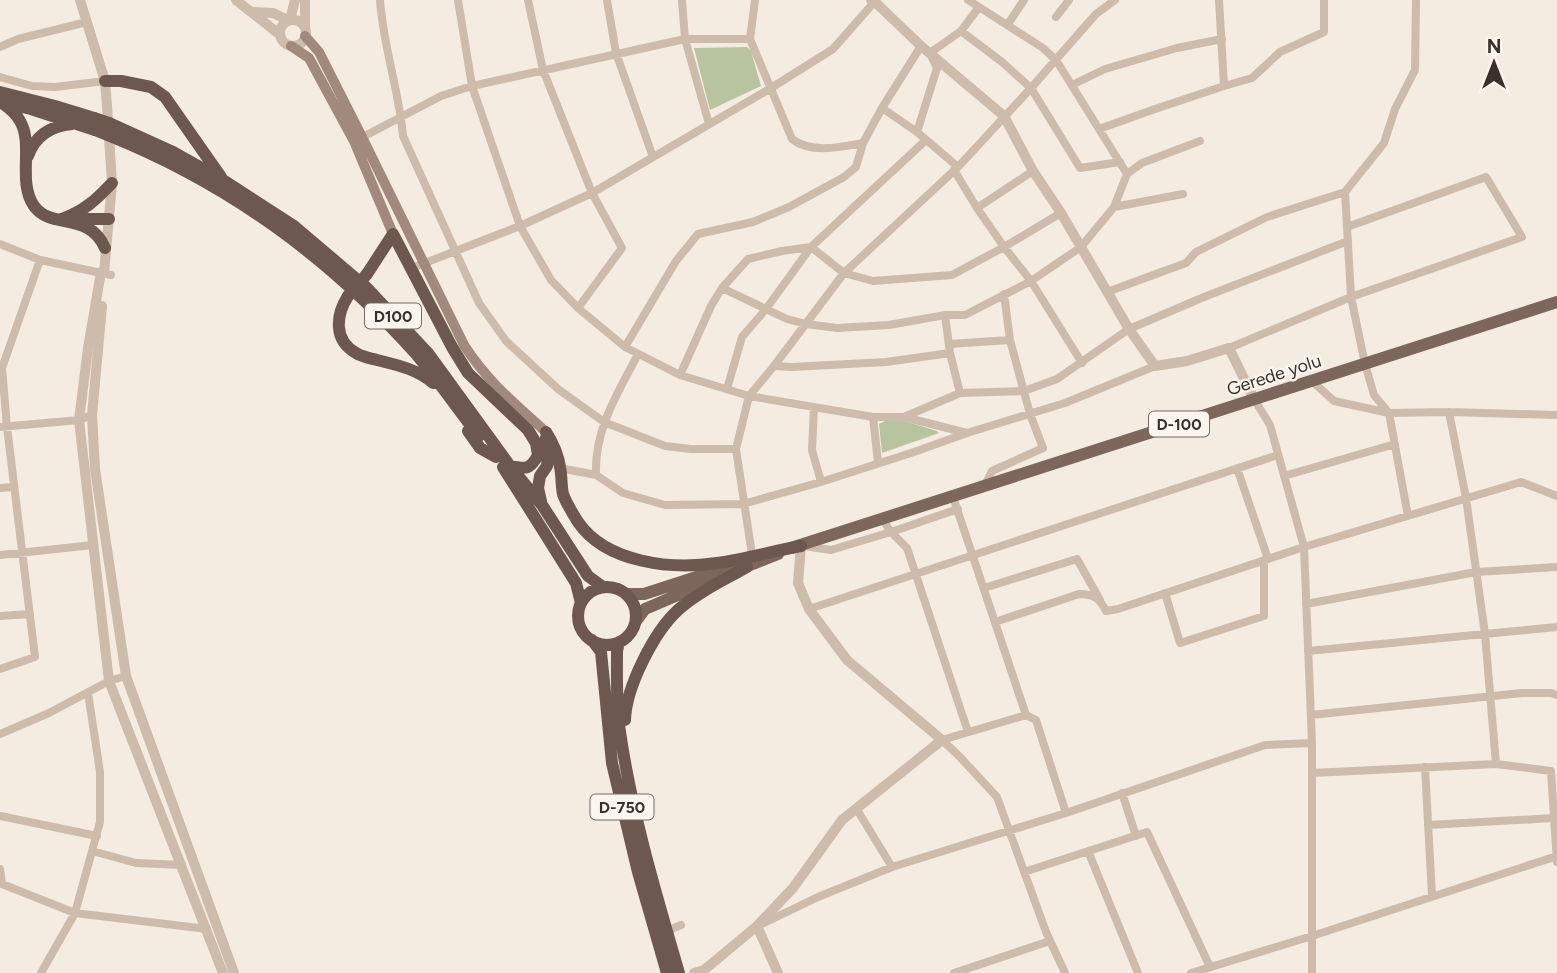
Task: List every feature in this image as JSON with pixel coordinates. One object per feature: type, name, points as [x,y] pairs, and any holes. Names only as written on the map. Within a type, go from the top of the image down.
[{"type":"highway","points":[[105,81],[151,87],[165,97],[223,180]]},
{"type":"highway","name":"D100","points":[[0,92],[173,152],[223,180],[294,226],[367,288],[428,353],[510,466],[542,505],[588,576],[603,587],[611,587],[626,594]]},
{"type":"highway","points":[[0,102],[21,122],[26,185],[35,208],[45,215],[82,225],[96,233],[105,248]]},
{"type":"highway","name":"D100","points":[[0,102],[77,123],[94,124]]},
{"type":"highway","points":[[26,170],[34,141],[58,125],[77,123]]},
{"type":"highway","name":"D100","points":[[110,130],[220,190],[285,233],[360,296],[418,357],[496,457],[576,583],[581,603],[581,627],[585,635],[592,640]]},
{"type":"highway","points":[[62,219],[93,202],[112,183]]},
{"type":"highway","points":[[62,219],[109,219]]},
{"type":"highway","points":[[496,457],[480,449],[433,383],[424,375],[399,365],[357,355],[340,337],[338,328],[341,308],[393,234],[418,266],[452,347],[468,373],[528,430],[536,443],[538,456],[533,464],[524,469],[510,466]]},
{"type":"highway","points":[[546,432],[553,444],[560,468],[564,496],[580,524],[601,546],[630,558],[676,565],[751,561],[801,545]]},
{"type":"highway","points":[[542,505],[538,488],[540,476],[547,466],[546,432]]},
{"type":"highway","points":[[624,752],[626,707],[636,675],[653,641],[678,610],[751,561]]},
{"type":"highway","points":[[581,603],[587,595],[603,587]]},
{"type":"highway","points":[[592,640],[610,644],[627,637],[636,621],[635,606],[626,594]]},
{"type":"highway","name":"D-750","points":[[592,640],[601,652],[612,763],[638,872],[667,973]]},
{"type":"highway","points":[[619,642],[617,687],[620,730],[647,866],[679,973]]},
{"type":"main road","points":[[305,32],[318,52],[418,266],[464,345],[478,368],[546,432]]},
{"type":"main road","points":[[291,46],[309,58],[358,139],[393,234]]},
{"type":"main road","name":"Gerede yolu","points":[[801,545],[883,520],[955,503],[984,487],[1557,302]]},
{"type":"main road","points":[[636,621],[645,610],[751,561]]},
{"type":"main road","name":"D100","points":[[626,594],[644,594],[751,561]]},
{"type":"street","points":[[80,0],[105,81],[112,183],[92,415],[95,469],[125,676],[234,973]]},
{"type":"street","points":[[236,0],[291,46],[299,45],[305,32],[305,0]]},
{"type":"street","points":[[279,34],[281,25],[289,20],[295,0]]},
{"type":"street","points":[[380,0],[381,19],[403,136],[479,303],[506,341],[558,389],[604,422],[665,446],[736,449]]},
{"type":"street","points":[[458,0],[472,86],[520,226],[551,280],[578,308],[625,347],[680,375],[749,396],[873,417],[904,417],[967,433]]},
{"type":"street","points":[[528,0],[543,70],[592,193],[622,248],[578,308]]},
{"type":"street","points":[[607,0],[616,53],[653,157]]},
{"type":"street","points":[[682,0],[685,38],[709,124]]},
{"type":"street","points":[[755,0],[750,39],[792,139],[800,145],[837,148],[863,143]]},
{"type":"street","points":[[968,0],[1044,48],[1056,60],[1127,174]]},
{"type":"street","points":[[1007,24],[1024,0]]},
{"type":"street","points":[[1056,17],[1069,0]]},
{"type":"street","points":[[751,561],[736,449],[749,396],[844,274],[956,168],[1096,14],[1115,0]]},
{"type":"street","points":[[1219,0],[1224,86]]},
{"type":"street","points":[[1099,129],[1252,78],[1279,52],[1325,32],[1324,0]]},
{"type":"street","points":[[1107,292],[1186,263],[1196,252],[1267,217],[1345,192],[1384,143],[1395,108],[1415,70],[1416,0]]},
{"type":"street","points":[[418,266],[520,226],[592,193],[833,49],[874,1],[921,46],[1004,116],[1033,171],[1061,213],[1129,329],[1155,366]]},
{"type":"street","points":[[930,53],[961,31],[979,7]]},
{"type":"street","points":[[253,12],[272,13],[300,22],[305,32]]},
{"type":"street","points":[[0,47],[18,38],[87,22]]},
{"type":"street","points":[[961,31],[1031,88],[1080,168],[1120,162]]},
{"type":"street","points":[[358,139],[441,96],[472,86],[685,38],[750,39]]},
{"type":"street","points":[[1072,85],[1105,69],[1177,48],[1222,40]]},
{"type":"street","points":[[625,347],[676,261],[698,234],[753,222],[789,207],[844,177],[856,167],[863,143],[921,46]]},
{"type":"street","points":[[916,132],[937,68],[930,53]]},
{"type":"street","points":[[0,77],[32,86],[55,87],[105,81]]},
{"type":"street","points":[[882,108],[926,140],[956,168],[977,208],[1031,281],[1082,363]]},
{"type":"street","points":[[727,388],[742,337],[766,310],[811,247],[926,140]]},
{"type":"street","points":[[722,288],[787,319],[837,328],[889,325],[965,315],[1031,281],[1081,247],[1114,207],[1127,174],[1142,163],[1200,141]]},
{"type":"street","points":[[977,208],[1033,171]]},
{"type":"street","points":[[560,468],[596,475],[623,493],[665,505],[743,504],[821,482],[1065,403],[1155,366],[1187,361],[1229,348],[1351,297],[1522,237],[1486,177],[1347,227]]},
{"type":"street","points":[[1345,192],[1351,297],[1374,395],[1389,412],[1408,516]]},
{"type":"street","points":[[1114,207],[1183,194]]},
{"type":"street","points":[[680,375],[711,306],[722,288],[748,259],[811,247],[844,274],[873,281],[952,275],[1061,213]]},
{"type":"street","points":[[904,417],[960,393],[1024,391],[1057,379],[1129,329],[1348,241]]},
{"type":"street","points":[[0,244],[40,260],[106,273]]},
{"type":"street","points":[[0,669],[35,657],[14,486],[3,427],[1,368],[40,260]]},
{"type":"street","points":[[106,273],[88,348],[79,420],[109,681],[223,973]]},
{"type":"street","points":[[984,487],[992,471],[1043,448],[1030,414],[1010,340],[1004,294]]},
{"type":"street","points":[[945,316],[949,348],[960,393]]},
{"type":"street","points":[[774,366],[886,362],[949,348],[1010,340]]},
{"type":"street","points":[[1229,348],[1270,425],[1304,547],[1312,743],[1312,973]]},
{"type":"street","points":[[596,475],[595,457],[604,422],[638,354]]},
{"type":"street","points":[[1312,381],[1334,401],[1389,412],[1557,415]]},
{"type":"street","points":[[814,407],[812,450],[821,482]]},
{"type":"street","points":[[1449,412],[1466,498],[1485,634],[1496,764]]},
{"type":"street","points":[[3,427],[79,420],[92,415]]},
{"type":"street","points":[[873,417],[878,462]]},
{"type":"street","points":[[1284,476],[1395,444]]},
{"type":"street","points":[[808,609],[1278,455]]},
{"type":"street","points":[[1164,593],[1180,643],[1264,615],[1266,559],[1237,468]]},
{"type":"street","points":[[984,589],[1077,559],[1106,611],[1304,547],[1521,482],[1557,496]]},
{"type":"street","points":[[0,488],[14,486]]},
{"type":"street","points":[[1026,715],[955,503],[891,532],[831,550],[801,545],[798,583],[808,609],[847,660],[942,740],[997,797],[1050,941],[1065,973]]},
{"type":"street","points":[[883,520],[907,548],[968,732]]},
{"type":"street","points":[[0,555],[93,545]]},
{"type":"street","points":[[1306,604],[1476,572],[1557,567]]},
{"type":"street","points":[[995,622],[1079,594],[1092,595],[1100,600]]},
{"type":"street","points":[[0,617],[30,614]]},
{"type":"street","points":[[1308,651],[1557,627]]},
{"type":"street","points":[[0,734],[49,713],[109,681],[125,676]]},
{"type":"street","points":[[41,973],[75,913],[100,822],[100,772],[88,693]]},
{"type":"street","points":[[1311,715],[1522,693],[1557,695]]},
{"type":"street","points":[[694,973],[704,970],[757,926],[793,888],[842,820],[942,740],[1026,715],[1036,720],[1066,813]]},
{"type":"street","points":[[757,926],[818,897],[892,867],[1066,813],[1265,745],[1312,743]]},
{"type":"street","points":[[1312,773],[1496,764],[1551,771],[1557,862]]},
{"type":"street","points":[[1425,767],[1432,896]]},
{"type":"street","points":[[1122,793],[1136,836]]},
{"type":"street","points":[[856,808],[892,867]]},
{"type":"street","points":[[0,816],[97,836]]},
{"type":"street","points":[[1428,825],[1554,818]]},
{"type":"street","points":[[1024,872],[1147,832],[1210,967]]},
{"type":"street","points":[[92,851],[136,863],[182,865]]},
{"type":"street","points":[[1088,851],[1138,973]]},
{"type":"street","points":[[1191,973],[1557,856]]},
{"type":"street","points":[[0,869],[1,885],[75,913],[207,929]]},
{"type":"street","points":[[667,931],[681,925]]},
{"type":"street","points":[[757,926],[778,973]]},
{"type":"street","points":[[954,973],[1050,941]]},
{"type":"green space","points":[[747,47],[751,51],[761,86],[710,110],[694,48]]},
{"type":"green space","points":[[901,420],[939,433],[882,453],[879,424]]}]
